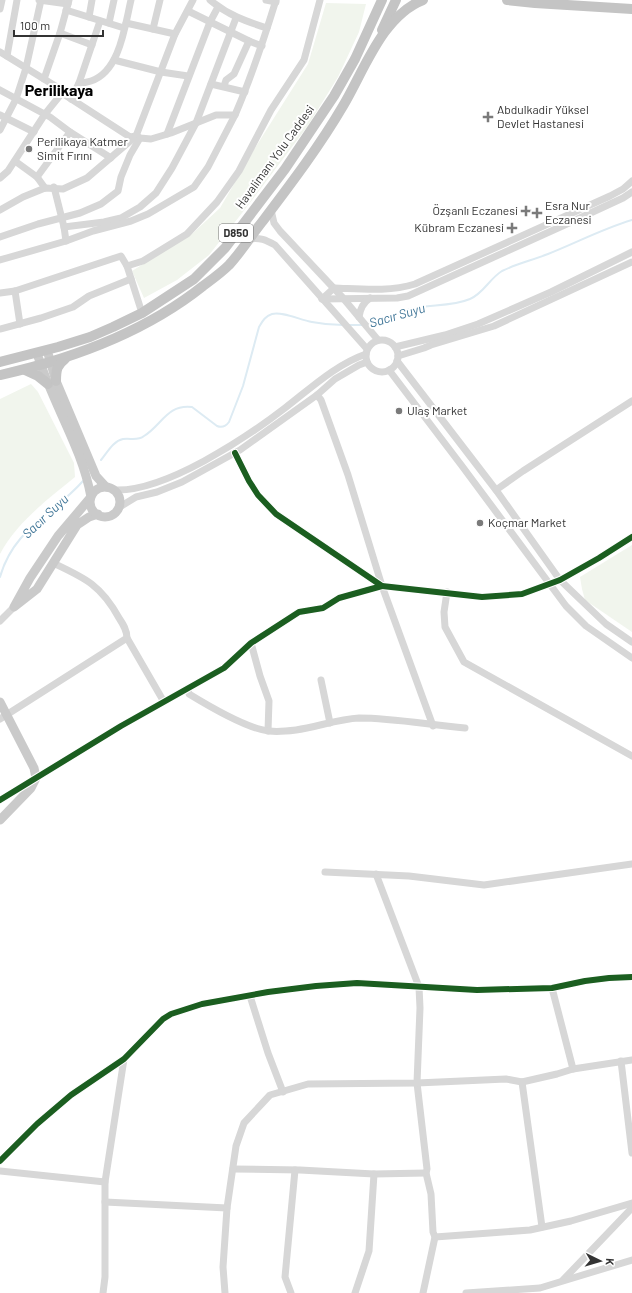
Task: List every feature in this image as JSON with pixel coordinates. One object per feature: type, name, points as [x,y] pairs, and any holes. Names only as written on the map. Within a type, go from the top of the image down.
[{"type":"highway","points":[[367,33],[374,0]]},
{"type":"highway","name":"Havalimanı Yolu Caddesi","points":[[0,362],[42,352],[90,337],[142,313],[194,280],[225,248],[285,168],[334,96],[355,59],[382,0]]},
{"type":"highway","name":"D850","points":[[0,375],[65,359],[130,332],[164,314],[195,293],[228,266],[293,181],[343,106],[374,50],[396,0]]},
{"type":"highway","points":[[374,50],[393,22],[410,7],[423,0]]},
{"type":"highway","points":[[507,0],[632,9]]},
{"type":"highway","points":[[25,370],[52,382],[56,369],[65,359]]},
{"type":"main road","points":[[42,352],[85,470],[92,507],[98,514]]},
{"type":"main road","points":[[14,607],[37,589],[77,525],[89,517],[98,514],[107,516],[111,515],[118,508],[120,499],[115,490],[106,487],[96,476],[52,382]]},
{"type":"main road","points":[[14,607],[30,578],[58,536],[97,490],[106,487]]},
{"type":"main road","points":[[0,702],[3,717],[34,768],[36,778],[31,788],[0,820]]},
{"type":"street","points":[[0,9],[2,0]]},
{"type":"street","points":[[6,56],[17,0]]},
{"type":"street","points":[[0,130],[3,117],[16,99],[26,68],[40,0],[68,5],[89,17],[109,23],[176,34]]},
{"type":"street","points":[[89,17],[92,0]]},
{"type":"street","points":[[109,23],[114,0]]},
{"type":"street","points":[[79,83],[92,81],[103,74],[117,57],[131,0]]},
{"type":"street","points":[[152,29],[160,0]]},
{"type":"street","points":[[0,237],[101,204],[118,191],[121,177],[138,137],[176,34],[194,0]]},
{"type":"street","points":[[210,0],[218,7],[236,18],[267,28]]},
{"type":"street","points":[[0,260],[66,241],[93,231],[131,222],[148,214],[194,187],[208,168],[245,92],[262,46],[276,1],[266,0]]},
{"type":"street","points":[[127,266],[142,261],[187,234],[217,202],[239,171],[271,110],[304,60],[320,0]]},
{"type":"street","points":[[44,79],[68,5]]},
{"type":"street","points":[[167,134],[188,76],[210,22],[218,7]]},
{"type":"street","points":[[188,11],[262,46]]},
{"type":"street","points":[[64,227],[104,222],[121,218],[142,206],[156,193],[172,168],[196,123],[236,18]]},
{"type":"street","points":[[71,99],[79,83],[100,20]]},
{"type":"street","points":[[60,33],[92,44]]},
{"type":"street","points":[[224,86],[226,80],[234,74],[249,41]]},
{"type":"street","points":[[0,52],[57,87],[62,93],[130,137],[151,139],[216,115],[235,115]]},
{"type":"street","points":[[114,60],[161,72],[188,76]]},
{"type":"street","points":[[210,84],[245,92]]},
{"type":"street","points":[[0,90],[45,114],[111,158]]},
{"type":"street","points":[[1,176],[8,171],[45,114],[62,93]]},
{"type":"street","points":[[3,117],[34,132]]},
{"type":"street","points":[[37,177],[70,132]]},
{"type":"street","points":[[0,210],[23,197],[45,188],[54,187],[63,189],[87,178],[138,137]]},
{"type":"street","points":[[15,161],[37,177],[45,188]]},
{"type":"street","points":[[322,298],[334,288],[379,290],[401,288],[415,284],[610,196],[623,189],[632,181]]},
{"type":"street","points":[[54,187],[66,241]]},
{"type":"street","points":[[322,298],[397,298],[408,296],[589,214],[623,198],[632,192]]},
{"type":"street","points":[[142,206],[148,214]]},
{"type":"street","points":[[271,210],[274,223],[280,231],[344,298],[378,340]]},
{"type":"street","points":[[249,239],[258,238],[275,245],[354,334],[367,351]]},
{"type":"street","points":[[395,347],[445,335],[478,324],[551,292],[632,252]]},
{"type":"street","points":[[0,293],[14,291],[121,256],[127,266],[142,313]]},
{"type":"street","points":[[632,262],[494,326],[431,344],[398,359],[394,367],[389,370],[379,372],[370,367],[367,362],[367,351],[370,345],[378,340],[388,341],[395,347],[398,359],[496,490],[560,580],[606,624],[632,642]]},
{"type":"street","points":[[0,329],[73,307],[89,296],[131,279]]},
{"type":"street","points":[[14,291],[20,324]]},
{"type":"street","points":[[359,317],[365,301],[370,298]]},
{"type":"street","points":[[115,490],[136,489],[183,472],[250,432],[285,408],[323,378],[367,351]]},
{"type":"street","points":[[118,508],[136,497],[157,492],[182,482],[235,453],[317,395],[335,379],[367,362]]},
{"type":"street","points":[[389,370],[566,606],[586,626],[632,658]]},
{"type":"street","points":[[317,395],[321,400],[348,475],[382,586],[432,726]]},
{"type":"street","points":[[496,490],[523,471],[631,403]]},
{"type":"street","points":[[235,453],[258,495],[276,514],[382,586]]},
{"type":"street","points":[[0,800],[121,726],[224,668],[251,643],[299,612],[323,608],[339,598],[382,586],[482,597],[522,594],[560,580],[632,537]]},
{"type":"street","points":[[53,563],[78,575],[99,589],[111,602],[127,631],[127,638],[164,702]]},
{"type":"street","points":[[446,592],[444,612],[445,627],[464,662],[632,756]]},
{"type":"street","points":[[0,621],[14,607]]},
{"type":"street","points":[[3,717],[127,638]]},
{"type":"street","points":[[251,643],[260,676],[269,700],[268,731]]},
{"type":"street","points":[[321,680],[330,723]]},
{"type":"street","points":[[188,688],[189,694],[206,705],[251,726],[268,731],[295,730],[357,718],[404,720],[432,726],[464,728]]},
{"type":"street","points":[[325,872],[409,876],[484,885],[632,864]]},
{"type":"street","points":[[376,874],[419,987],[420,1008],[417,1083],[427,1169],[426,1173],[431,1194],[433,1232],[435,1237],[422,1293]]},
{"type":"street","points":[[0,1161],[36,1124],[71,1095],[124,1058],[163,1019],[171,1014],[202,1004],[309,986],[357,983],[477,990],[552,988],[601,979],[632,977]]},
{"type":"street","points":[[552,988],[573,1069]]},
{"type":"street","points":[[250,996],[268,1053],[283,1092]]},
{"type":"street","points":[[103,1293],[105,1277],[105,1182],[124,1058]]},
{"type":"street","points":[[225,1293],[223,1267],[227,1208],[236,1146],[244,1123],[270,1096],[308,1084],[417,1083],[506,1079],[522,1082],[573,1069],[632,1060]]},
{"type":"street","points":[[621,1061],[632,1153]]},
{"type":"street","points":[[522,1082],[542,1227]]},
{"type":"street","points":[[233,1169],[374,1174],[426,1173]]},
{"type":"street","points":[[291,1293],[285,1277],[295,1170]]},
{"type":"street","points":[[0,1171],[105,1182]]},
{"type":"street","points":[[356,1293],[368,1251],[374,1174]]},
{"type":"street","points":[[105,1202],[227,1208]]},
{"type":"street","points":[[435,1237],[515,1232],[571,1221],[632,1203]]},
{"type":"street","points":[[563,1280],[632,1208]]},
{"type":"street","points":[[466,1293],[540,1291],[563,1280],[632,1260]]},
{"type":"shaded area","points":[[326,3],[366,4],[359,32],[338,77],[307,127],[209,255],[177,280],[144,298],[132,271],[193,233],[220,208],[255,148],[308,64]]},
{"type":"shaded area","points":[[31,384],[38,392],[74,463],[75,477],[24,521],[7,542],[0,554],[0,399]]},
{"type":"shaded area","points":[[632,545],[632,632],[585,600],[580,577]]},
{"type":"waterway","name":"Sacır Suyu","points":[[368,325],[410,309],[463,302],[479,293],[497,274],[502,271],[632,220]]},
{"type":"waterway","name":"Sacır Suyu","points":[[101,460],[110,448],[119,440],[142,438],[165,416],[176,409],[183,407],[192,407],[219,427],[227,425],[243,386],[259,327],[267,316],[276,313],[316,323],[343,325]]},
{"type":"waterway","name":"Sacır Suyu","points":[[350,325],[363,325]]},
{"type":"waterway","name":"Sacır Suyu","points":[[0,577],[6,560],[24,534],[83,481]]},
{"type":"cycle path","points":[[235,453],[258,495],[276,514],[382,586],[482,597],[522,594],[560,580],[632,537]]},
{"type":"cycle path","points":[[0,800],[121,726],[224,668],[251,643],[299,612],[323,608],[339,598],[382,586]]},
{"type":"cycle path","points":[[0,1161],[37,1124],[71,1095],[124,1059],[163,1019],[171,1014],[202,1004],[268,992],[357,983],[477,990],[552,988],[585,981],[632,977]]},
{"type":"place","name":"Abdulkadir Yüksel Devlet Hastanesi","points":[[488,117]]},
{"type":"place","name":"Perilikaya Katmer Simit Fırını","points":[[29,149]]},
{"type":"place","name":"Özşanlı Eczanesi","points":[[526,211]]},
{"type":"place","name":"Esra Nur Eczanesi","points":[[537,213]]},
{"type":"place","name":"Kübram Eczanesi","points":[[512,228]]},
{"type":"place","name":"Ulaş Market","points":[[399,411]]},
{"type":"place","name":"Koçmar Market","points":[[480,523]]},
{"type":"district","name":"Perilikaya","points":[[59,90]]}]
